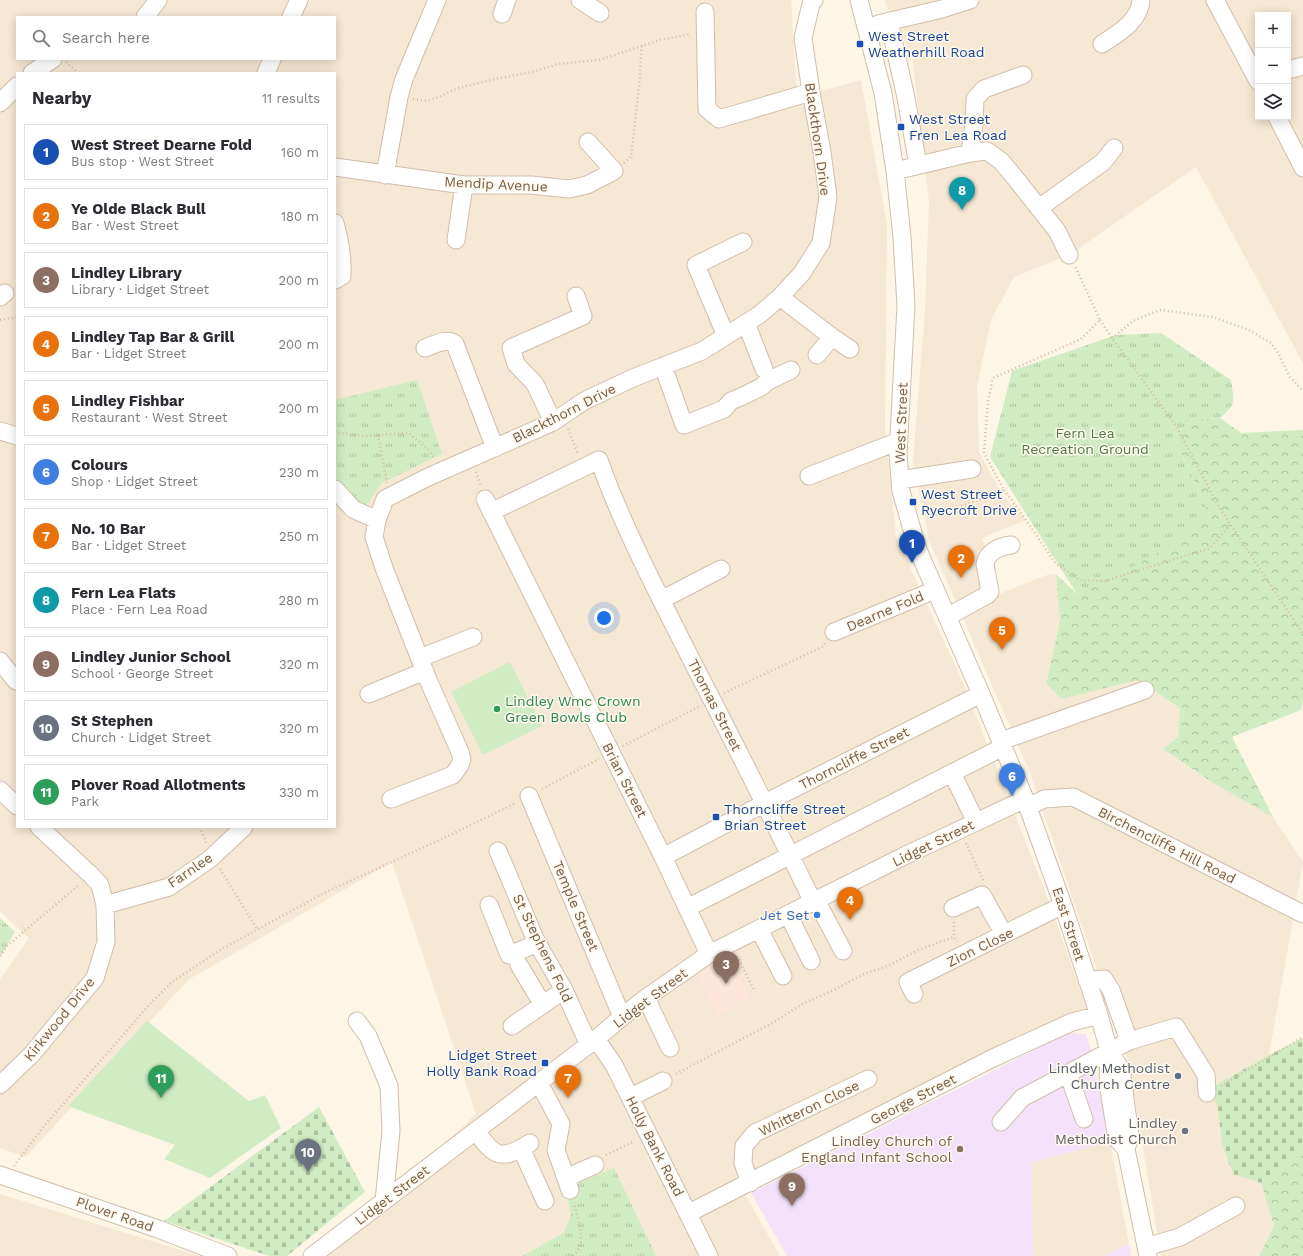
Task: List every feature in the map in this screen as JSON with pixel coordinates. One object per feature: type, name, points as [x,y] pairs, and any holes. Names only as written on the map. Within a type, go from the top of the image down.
[{"type":"street","points":[[146,16],[158,0]]},
{"type":"street","points":[[292,16],[299,0]]},
{"type":"street","points":[[385,175],[399,97],[404,79],[437,0]]},
{"type":"street","points":[[580,0],[600,13]]},
{"type":"street","name":"Blackthorn Drive","points":[[389,497],[441,471],[558,419],[584,402],[633,378],[702,351],[759,315],[780,297],[802,273],[821,243],[828,197],[803,38],[811,4],[814,0]]},
{"type":"street","name":"West Street","points":[[859,0],[867,26],[883,93],[895,171],[902,237],[906,306],[898,454],[901,491],[918,550],[981,694],[1026,803]]},
{"type":"street","points":[[867,26],[942,9],[970,0]]},
{"type":"street","points":[[1102,44],[1122,31],[1134,18],[1141,0]]},
{"type":"street","points":[[1215,0],[1255,73]]},
{"type":"street","points":[[705,12],[708,109],[719,119],[811,92]]},
{"type":"street","points":[[889,21],[906,98],[918,165]]},
{"type":"street","points":[[34,72],[52,60]]},
{"type":"street","points":[[266,72],[272,60]]},
{"type":"street","points":[[1291,69],[1303,66]]},
{"type":"street","points":[[970,153],[974,124],[975,99],[984,89],[1023,75]]},
{"type":"street","points":[[0,103],[16,87]]},
{"type":"street","points":[[1279,120],[1303,168]]},
{"type":"street","points":[[588,142],[614,170]]},
{"type":"street","points":[[1039,208],[1103,162],[1114,148]]},
{"type":"street","points":[[895,171],[970,153],[987,151],[1001,161],[1039,208],[1057,231],[1069,255]]},
{"type":"street","name":"Mendip Avenue","points":[[336,167],[464,185],[531,185],[569,189],[587,185],[614,170]]},
{"type":"street","points":[[456,240],[464,185]]},
{"type":"street","points":[[336,226],[343,259],[342,276],[336,279]]},
{"type":"street","points":[[726,336],[696,265],[743,242]]},
{"type":"street","points":[[558,419],[536,384],[516,364],[511,348],[583,316],[576,296]]},
{"type":"street","points":[[780,297],[850,349]]},
{"type":"street","points":[[746,323],[764,369]]},
{"type":"street","points":[[817,355],[832,337]]},
{"type":"street","points":[[425,348],[446,341],[450,341],[455,344],[495,448]]},
{"type":"street","points":[[663,366],[684,425],[724,409],[731,401],[761,387],[768,381],[791,370]]},
{"type":"street","points":[[0,431],[16,436]]},
{"type":"street","points":[[809,476],[899,441]]},
{"type":"street","name":"Thomas Street","points":[[583,468],[599,460],[618,508],[661,600],[791,855],[843,951]]},
{"type":"street","points":[[488,506],[583,468]]},
{"type":"street","points":[[900,480],[972,469]]},
{"type":"street","points":[[336,490],[353,509],[377,520]]},
{"type":"street","points":[[389,497],[385,499],[377,520],[374,537],[384,568],[462,760],[453,775],[391,799]]},
{"type":"street","name":"Brian Street","points":[[488,506],[663,857],[709,954]]},
{"type":"street","points":[[947,617],[987,596],[990,592],[985,564],[986,559],[990,554],[1002,546],[1011,545]]},
{"type":"street","points":[[661,600],[721,569]]},
{"type":"street","name":"Dearne Fold","points":[[834,632],[935,590]]},
{"type":"street","points":[[369,694],[473,637]]},
{"type":"street","points":[[0,661],[16,681]]},
{"type":"street","points":[[687,908],[952,773],[1002,744],[1145,690]]},
{"type":"street","name":"Thorncliffe Street","points":[[663,857],[765,803],[981,694]]},
{"type":"street","points":[[952,773],[976,822]]},
{"type":"street","points":[[0,790],[16,805]]},
{"type":"street","name":"Temple Street","points":[[529,796],[622,1016]]},
{"type":"street","name":"Birchencliffe Hill Road","points":[[1026,803],[1044,799],[1073,797],[1303,914]]},
{"type":"street","name":"Lidget Street","points":[[312,1256],[593,1042],[622,1016],[709,954],[959,830],[1026,803]]},
{"type":"street","name":"East Street","points":[[1026,803],[1063,905],[1099,1015],[1109,1051],[1121,1069],[1130,1136],[1126,1149],[1146,1253]]},
{"type":"street","name":"Kirkwood Drive","points":[[0,1085],[32,1054],[95,978],[106,942],[105,905],[100,885],[40,828]]},
{"type":"street","name":"Farnlee","points":[[105,905],[169,887],[212,857],[243,828]]},
{"type":"street","name":"St Stephens Fold","points":[[498,851],[538,943],[593,1042]]},
{"type":"street","points":[[953,908],[982,895],[1004,934]]},
{"type":"street","points":[[489,905],[509,955],[538,943]]},
{"type":"street","name":"Zion Close","points":[[914,994],[908,982],[1063,905]]},
{"type":"street","points":[[788,914],[811,961]]},
{"type":"street","points":[[759,929],[783,976]]},
{"type":"street","points":[[519,964],[543,1005]]},
{"type":"street","points":[[1087,980],[1104,979],[1112,990],[1129,1041]]},
{"type":"street","points":[[512,1026],[564,990]]},
{"type":"street","points":[[646,998],[670,1048]]},
{"type":"street","name":"George Street","points":[[689,1213],[991,1059],[1072,1022],[1099,1015]]},
{"type":"street","points":[[357,1021],[368,1036],[390,1086],[391,1131],[384,1201]]},
{"type":"street","points":[[1001,1122],[1022,1098],[1068,1073],[1129,1041],[1176,1027],[1206,1075],[1207,1093]]},
{"type":"street","name":"Holly Bank Road","points":[[593,1042],[614,1065],[689,1213],[709,1256]]},
{"type":"street","points":[[1068,1073],[1084,1119]]},
{"type":"street","name":"Whitteron Close","points":[[750,1183],[743,1163],[744,1146],[755,1133],[868,1079]]},
{"type":"street","points":[[631,1097],[663,1081]]},
{"type":"street","points":[[539,1083],[561,1124],[556,1150],[568,1184],[595,1165]]},
{"type":"street","points":[[476,1131],[487,1147],[499,1154],[511,1154],[525,1145],[545,1201]]},
{"type":"street","name":"Plover Road","points":[[3,1176],[158,1229],[228,1256]]},
{"type":"street","points":[[1146,1253],[1180,1237],[1236,1206]]},
{"type":"path","points":[[399,97],[427,101],[458,88],[536,71],[558,64],[599,60],[660,40],[705,32]]},
{"type":"path","points":[[614,170],[622,167],[630,156],[639,87],[642,45]]},
{"type":"path","points":[[64,60],[78,72]]},
{"type":"path","points":[[1069,255],[1100,320],[1176,426],[1219,507],[1303,634]]},
{"type":"path","points":[[1112,338],[1133,321],[1161,310],[1213,317],[1249,330],[1271,343],[1278,353],[1290,377],[1303,391]]},
{"type":"path","points":[[0,320],[16,317]]},
{"type":"path","points":[[1100,320],[1081,339],[993,378],[988,401],[984,453],[1004,490],[1056,564],[1080,580],[1105,581],[1210,548],[1231,524]]},
{"type":"path","points":[[558,419],[583,468]]},
{"type":"path","points":[[336,431],[338,433],[364,436],[409,433],[429,450],[441,471]]},
{"type":"path","points":[[378,435],[389,497]]},
{"type":"path","points":[[472,458],[488,506]]},
{"type":"path","points":[[908,516],[924,515],[965,505],[1004,490]]},
{"type":"path","points":[[3,1176],[44,1126],[149,1005],[172,982],[220,950],[326,892],[446,837],[529,796],[712,699],[822,647],[834,632]]},
{"type":"path","points":[[959,830],[985,884],[982,895]]},
{"type":"path","points":[[212,857],[257,929]]},
{"type":"path","points":[[0,956],[7,946],[91,875]]},
{"type":"path","points":[[663,1081],[776,1021],[802,1004],[918,950],[954,937],[962,955]]},
{"type":"path","points":[[730,943],[755,992]]},
{"type":"path","points":[[1207,1093],[1265,1061],[1303,1037]]},
{"type":"path","points":[[595,1165],[607,1154],[650,1135]]},
{"type":"path","points":[[568,1184],[581,1234],[580,1247],[573,1256]]},
{"type":"shaded area","points":[[0,0],[791,0],[797,98],[861,80],[887,225],[885,429],[896,537],[962,680],[1048,899],[1088,1011],[738,1182],[780,1256],[656,1256],[613,1168],[571,1216],[563,1233],[522,1256],[320,1256],[384,1201],[476,1114],[392,862],[188,980],[26,1157],[0,1148],[0,980],[29,938],[0,911]]},
{"type":"shaded area","points":[[884,0],[1303,0],[1303,363],[1196,167],[1069,255],[1014,277],[991,320],[977,386],[979,452],[1003,496],[1026,520],[982,538],[991,561],[976,567],[989,598],[1047,575],[1056,574],[1060,621],[1046,684],[1062,699],[1137,680],[1180,708],[1178,737],[1164,750],[1216,785],[1273,817],[1303,862],[1269,1055],[1210,1088],[1218,1108],[1222,1144],[1233,1174],[1261,1183],[1274,1226],[1259,1256],[1161,1256],[1129,1064],[1030,773],[929,540],[913,461],[925,311],[929,202],[912,56]]},
{"type":"shaded area","points":[[729,957],[750,997],[717,1015],[695,975]]},
{"type":"shaded area","name":"Lindley Church of England Infant School","points":[[1068,1033],[1086,1034],[1110,1142],[1032,1162],[1033,1256],[787,1256],[751,1193]]},
{"type":"shaded area","points":[[1110,1142],[1129,1244],[1104,1256],[1033,1256],[1032,1162]]},
{"type":"shaded area","points":[[0,1194],[200,1256],[0,1256]]},
{"type":"shaded area","points":[[1129,1244],[1131,1256],[1104,1256]]},
{"type":"green space","name":"Fern Lea Recreation Ground","points":[[1161,333],[1231,380],[1233,402],[1229,409],[1220,418],[1195,419],[1173,435],[1211,518],[1149,558],[1077,594],[990,457],[1012,371],[1116,335]]},
{"type":"green space","points":[[417,380],[442,454],[382,483],[367,504],[351,499],[339,488],[336,476],[336,400]]},
{"type":"green space","points":[[1220,418],[1241,433],[1303,430],[1303,700],[1301,710],[1232,737],[1273,817],[1216,785],[1163,749],[1178,737],[1180,708],[1137,680],[1062,699],[1046,684],[1060,621],[1056,574],[1077,594],[1211,518],[1173,435],[1195,419]]},
{"type":"green space","name":"Lindley Wmc Crown Green Bowls Club","points":[[510,662],[542,726],[483,755],[451,692]]},
{"type":"green space","points":[[0,918],[15,932],[0,957]]},
{"type":"green space","points":[[147,1021],[249,1101],[265,1095],[281,1128],[210,1178],[164,1159],[175,1145],[68,1106]]},
{"type":"green space","points":[[1303,1038],[1303,1150],[1261,1183],[1233,1174],[1222,1144],[1218,1108],[1210,1088]]},
{"type":"green space","points":[[319,1107],[365,1192],[287,1256],[269,1256],[164,1221]]},
{"type":"green space","points":[[1303,1150],[1303,1256],[1259,1256],[1274,1226],[1261,1183]]},
{"type":"green space","points":[[614,1168],[656,1256],[522,1256],[563,1233],[571,1216],[566,1189]]},
{"type":"place","name":"West Street Weatherhill Road","points":[[860,44]]},
{"type":"place","name":"West Street Fren Lea Road","points":[[901,127]]},
{"type":"place","name":"Fern Lea Flats","points":[[962,210]]},
{"type":"place","name":"West Street Ryecroft Drive","points":[[913,502]]},
{"type":"place","name":"West Street Dearne Fold","points":[[912,563]]},
{"type":"place","name":"Ye Olde Black Bull","points":[[961,578]]},
{"type":"place","name":"Lindley Fishbar","points":[[1002,650]]},
{"type":"place","name":"Lindley Wmc Crown Green Bowls Club","points":[[497,709]]},
{"type":"place","name":"Colours","points":[[1012,796]]},
{"type":"place","name":"Thorncliffe Street Brian Street","points":[[716,817]]},
{"type":"place","name":"Jet Set","points":[[817,915]]},
{"type":"place","name":"Lindley Tap Bar & Grill","points":[[850,920]]},
{"type":"place","name":"Lindley Library","points":[[726,984]]},
{"type":"place","name":"Lidget Street Holly Bank Road","points":[[545,1063]]},
{"type":"place","name":"Lindley Methodist Church Centre","points":[[1178,1076]]},
{"type":"place","name":"Plover Road Allotments","points":[[161,1098]]},
{"type":"place","name":"No. 10 Bar","points":[[568,1098]]},
{"type":"place","name":"Lindley Methodist Church","points":[[1185,1131]]},
{"type":"place","name":"Lindley Church of England Infant School","points":[[960,1149]]},
{"type":"place","name":"St Stephen","points":[[308,1172]]},
{"type":"place","name":"Lindley Junior School","points":[[792,1206]]}]
